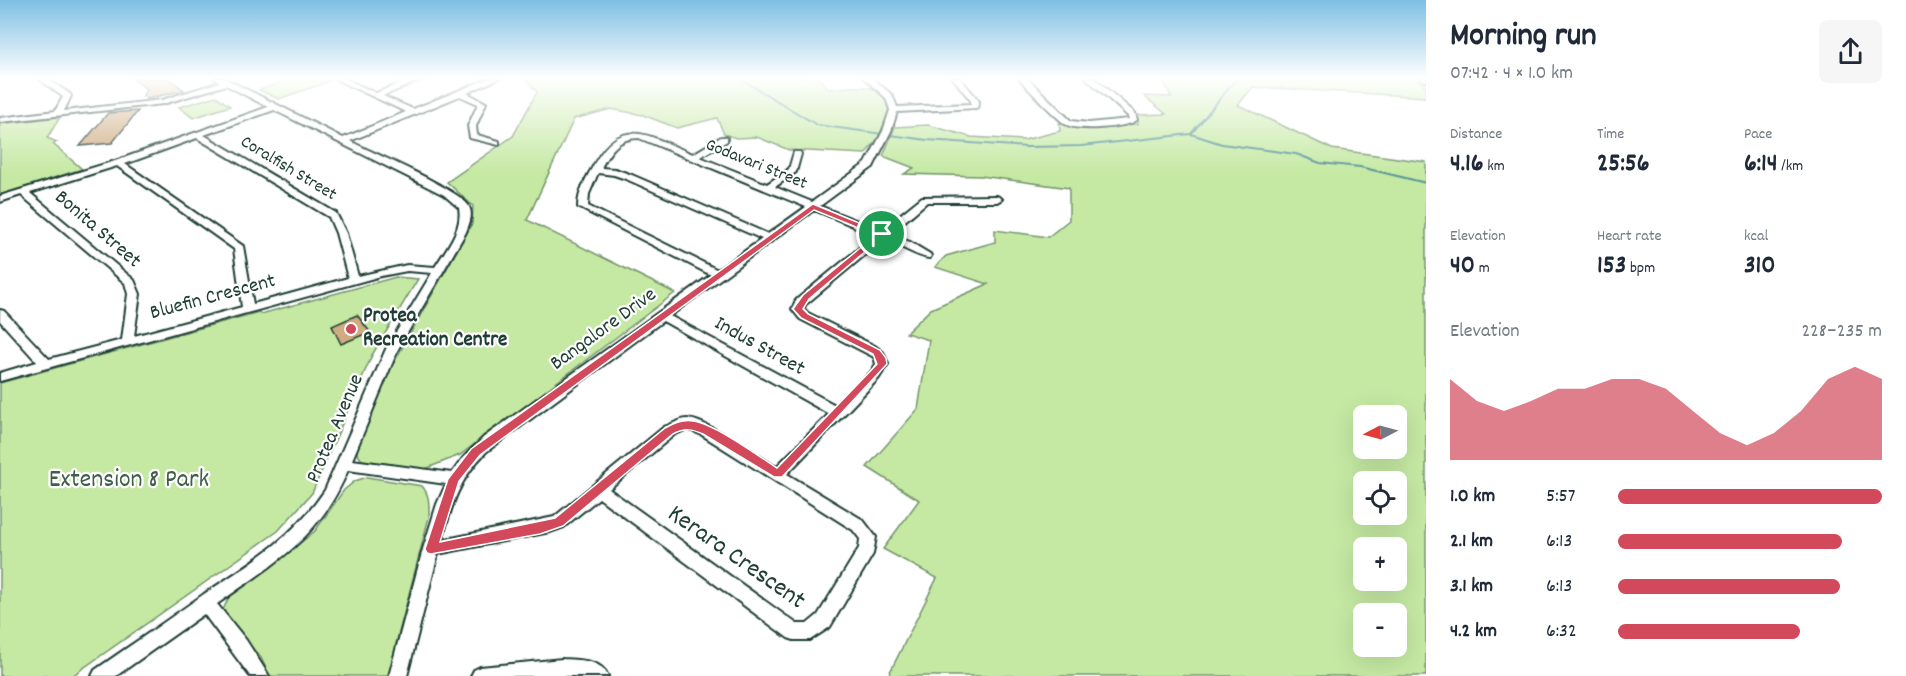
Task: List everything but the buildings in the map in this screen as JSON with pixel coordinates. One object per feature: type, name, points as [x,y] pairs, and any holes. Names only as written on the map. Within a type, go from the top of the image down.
[{"type":"street","points":[[58,114],[60,110]]},
{"type":"street","points":[[0,120],[96,110]]},
{"type":"street","points":[[0,200],[118,163],[267,110]]},
{"type":"street","name":"Protea Avenue","points":[[101,676],[266,561],[309,524],[331,493],[384,366],[464,225],[466,218],[464,207],[447,193],[279,110]]},
{"type":"street","points":[[409,110],[415,112]]},
{"type":"street","points":[[343,141],[421,110]]},
{"type":"street","points":[[479,110],[472,126],[473,136],[496,143]]},
{"type":"street","points":[[894,110],[903,110]]},
{"type":"street","name":"Bangalore Drive","points":[[398,676],[431,549],[454,479],[466,462],[489,441],[870,165],[885,136],[894,110]]},
{"type":"street","points":[[1055,110],[1069,123],[1089,125],[1126,123],[1133,120],[1125,110]]},
{"type":"street","name":"Coralfish Street","points":[[197,134],[333,215],[341,233],[354,280]]},
{"type":"street","name":"Godavari Street","points":[[719,275],[583,207],[581,199],[612,144],[630,135],[640,136],[913,247],[926,256]]},
{"type":"street","points":[[693,158],[724,139]]},
{"type":"street","points":[[768,188],[793,170],[796,154]]},
{"type":"street","points":[[118,163],[235,244],[242,260],[248,309]]},
{"type":"street","points":[[597,170],[615,172],[629,177],[769,238]]},
{"type":"street","name":"Bonita Street","points":[[23,192],[130,282],[134,294],[128,340]]},
{"type":"street","points":[[778,474],[880,368],[881,358],[871,349],[804,316],[799,312],[799,306],[925,200],[997,199]]},
{"type":"street","name":"Bluefin Crescent","points":[[0,377],[128,340],[354,280],[407,268],[438,270]]},
{"type":"street","points":[[0,314],[45,363]]},
{"type":"street","name":"Indus Street","points":[[662,316],[837,412]]},
{"type":"street","name":"Kerara Crescent","points":[[687,424],[707,431],[778,474],[858,525],[868,537],[867,549],[863,558],[824,621],[810,632],[794,632],[782,626],[599,490],[669,431],[687,424]]},
{"type":"street","points":[[343,464],[454,479]]},
{"type":"street","points":[[431,549],[552,525],[565,519],[599,490]]},
{"type":"street","points":[[207,604],[240,645],[260,676]]},
{"type":"street","points":[[480,676],[568,667],[587,668],[599,676]]},
{"type":"green space","points":[[182,110],[219,110],[193,118]]},
{"type":"green space","points":[[527,110],[609,110],[574,119],[527,220],[675,293],[460,455],[425,469],[362,460],[357,454],[357,445],[388,373],[472,224],[473,206],[447,182],[513,136]]},
{"type":"green space","points":[[614,110],[890,111],[877,140],[865,154],[789,150],[757,137],[736,138],[724,134],[717,118],[677,128],[643,115]]},
{"type":"green space","points":[[1161,110],[1248,110],[1332,149],[1426,162],[1426,676],[888,676],[937,578],[883,549],[919,500],[867,467],[918,409],[929,340],[906,333],[931,309],[988,284],[935,267],[946,256],[995,242],[995,230],[1048,237],[1069,220],[1069,188],[981,176],[904,174],[914,168],[883,156],[895,127],[928,125],[971,137],[1024,140],[1060,131],[1059,123],[1074,128],[1138,124],[1137,115],[1166,114]]},
{"type":"green space","points":[[60,117],[47,138],[57,142],[53,144],[82,169],[0,195],[0,124]]},
{"type":"green space","name":"Extension 8 Park","points":[[396,277],[418,279],[372,355],[312,493],[278,531],[72,676],[0,676],[0,383]]},
{"type":"green space","points":[[367,477],[422,486],[428,500],[429,517],[390,676],[270,676],[261,658],[234,627],[223,610],[228,599],[235,591],[273,565],[315,531],[344,490],[355,481]]},
{"type":"waterway","points":[[791,110],[817,125],[927,140],[1027,147],[1081,146],[1191,134]]},
{"type":"waterway","points":[[1191,134],[1211,110]]},
{"type":"waterway","points":[[1191,134],[1222,144],[1296,154],[1320,163],[1360,167],[1426,183]]},
{"type":"place","name":"Protea Recreation Centre","points":[[351,329]]},
{"type":"route","points":[[813,207],[882,234],[806,297],[798,309],[804,316],[876,352],[882,364],[875,375],[778,474],[707,431],[693,425],[681,425],[669,431],[559,522],[540,528],[431,549],[454,479],[476,452],[813,207]]}]
